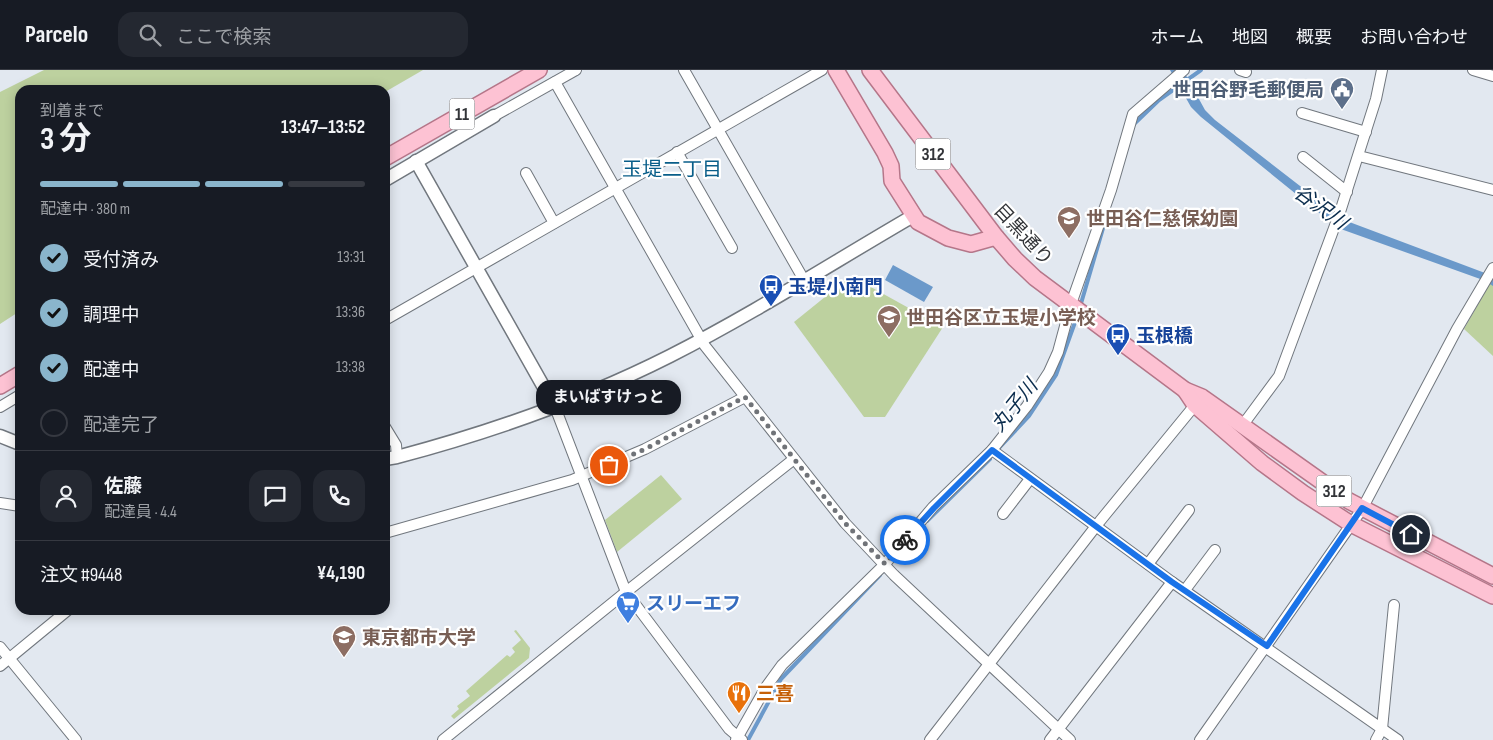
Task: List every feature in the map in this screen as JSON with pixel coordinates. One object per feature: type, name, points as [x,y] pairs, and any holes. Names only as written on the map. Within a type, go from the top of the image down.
[{"type":"main road","name":"11","points":[[390,155],[538,70]]},
{"type":"main road","name":"312","points":[[836,70],[885,152],[891,166],[892,181],[918,222],[948,238],[971,244],[996,237]]},
{"type":"main road","name":"目黒通り","points":[[870,70],[996,237],[1026,270],[1185,390],[1202,397],[1324,484],[1362,508],[1493,576]]},
{"type":"main road","points":[[0,386],[15,377]]},
{"type":"main road","name":"目黒通り","points":[[1185,390],[1195,405],[1262,463],[1351,524],[1493,596]]},
{"type":"street","points":[[390,177],[576,70]]},
{"type":"street","points":[[684,70],[804,280]]},
{"type":"street","points":[[390,317],[478,269],[616,187],[822,70]]},
{"type":"street","points":[[416,161],[555,407],[626,592],[729,729],[739,739],[766,687],[782,665],[885,565],[934,508],[993,451],[1027,406],[1049,372],[1078,309],[1133,114],[1184,70]]},
{"type":"street","points":[[1242,426],[1279,376],[1347,192],[1366,132],[1382,70]]},
{"type":"street","points":[[1473,70],[1493,76]]},
{"type":"street","points":[[555,82],[705,346],[845,523],[894,575],[1070,740]]},
{"type":"street","points":[[1302,113],[1366,132]]},
{"type":"street","points":[[677,152],[732,248]]},
{"type":"street","points":[[1303,156],[1347,192]]},
{"type":"street","points":[[1359,156],[1493,190]]},
{"type":"street","points":[[526,172],[554,223]]},
{"type":"street","points":[[391,458],[478,434],[555,407],[670,356],[913,216]]},
{"type":"street","points":[[1200,740],[1362,508],[1457,329],[1491,271]]},
{"type":"street","points":[[390,532],[582,476],[645,449],[745,397]]},
{"type":"street","points":[[0,407],[15,398]]},
{"type":"street","points":[[930,740],[1179,422],[1195,405]]},
{"type":"street","points":[[390,435],[396,445],[391,458]]},
{"type":"street","points":[[0,436],[15,442]]},
{"type":"street","points":[[993,451],[1172,582],[1267,646],[1398,740]]},
{"type":"street","points":[[443,740],[794,459]]},
{"type":"street","points":[[1002,514],[1030,479]]},
{"type":"street","points":[[0,503],[15,505]]},
{"type":"street","points":[[1148,564],[1189,510]]},
{"type":"street","points":[[1185,590],[1216,550]]},
{"type":"street","points":[[1050,740],[1172,582]]},
{"type":"street","points":[[1376,740],[1382,729],[1394,605]]},
{"type":"street","points":[[0,666],[62,615]]},
{"type":"street","points":[[0,647],[76,740]]},
{"type":"green space","points":[[44,70],[423,70],[390,89],[390,85],[15,85],[15,314],[0,324],[0,92]]},
{"type":"green space","points":[[851,276],[943,327],[885,417],[864,417],[794,322]]},
{"type":"green space","points":[[1493,278],[1493,356],[1464,329]]},
{"type":"green space","points":[[661,475],[682,499],[617,552],[605,520]]},
{"type":"green space","points":[[516,630],[530,648],[529,658],[454,719],[451,716],[459,709],[457,706],[470,696],[466,691],[507,655],[510,657],[515,652],[512,648],[521,640],[514,631]]},
{"type":"water","name":"谷沢川","points":[[1170,70],[1183,70],[1205,110],[1215,120],[1344,220],[1493,276],[1493,286],[1483,280],[1338,228],[1201,117],[1191,107]]},
{"type":"water","points":[[893,265],[933,287],[924,302],[885,280]]},
{"type":"waterway","name":"丸子川","points":[[1133,125],[1159,100],[1201,70]]},
{"type":"waterway","name":"丸子川","points":[[1080,307],[1106,218]]},
{"type":"waterway","name":"丸子川","points":[[999,448],[1029,416],[1056,375],[1078,314]]},
{"type":"waterway","name":"丸子川","points":[[927,521],[990,459]]},
{"type":"waterway","name":"丸子川","points":[[748,740],[781,679],[880,575]]},
{"type":"way so far","points":[[609,465],[645,449],[745,397],[850,529],[885,564],[905,540]]},
{"type":"place","name":"世田谷野毛郵便局","points":[[1342,110]]},
{"type":"place","name":"世田谷仁慈保幼園","points":[[1069,239]]},
{"type":"place","name":"玉堤小南門","points":[[771,307]]},
{"type":"place","name":"世田谷区立玉堤小学校","points":[[889,338]]},
{"type":"place","name":"玉根橋","points":[[1118,356]]},
{"type":"place","name":"まいばすけっと","points":[[609,465]]},
{"type":"place","name":"スリーエフ","points":[[628,624]]},
{"type":"place","name":"東京都市大学","points":[[344,658]]},
{"type":"place","name":"三喜","points":[[739,714]]},
{"type":"district","name":"玉堤二丁目","points":[[672,169]]},
{"type":"route","points":[[905,540],[992,450],[1003,460],[1172,582],[1267,646],[1362,508],[1411,534]]}]
